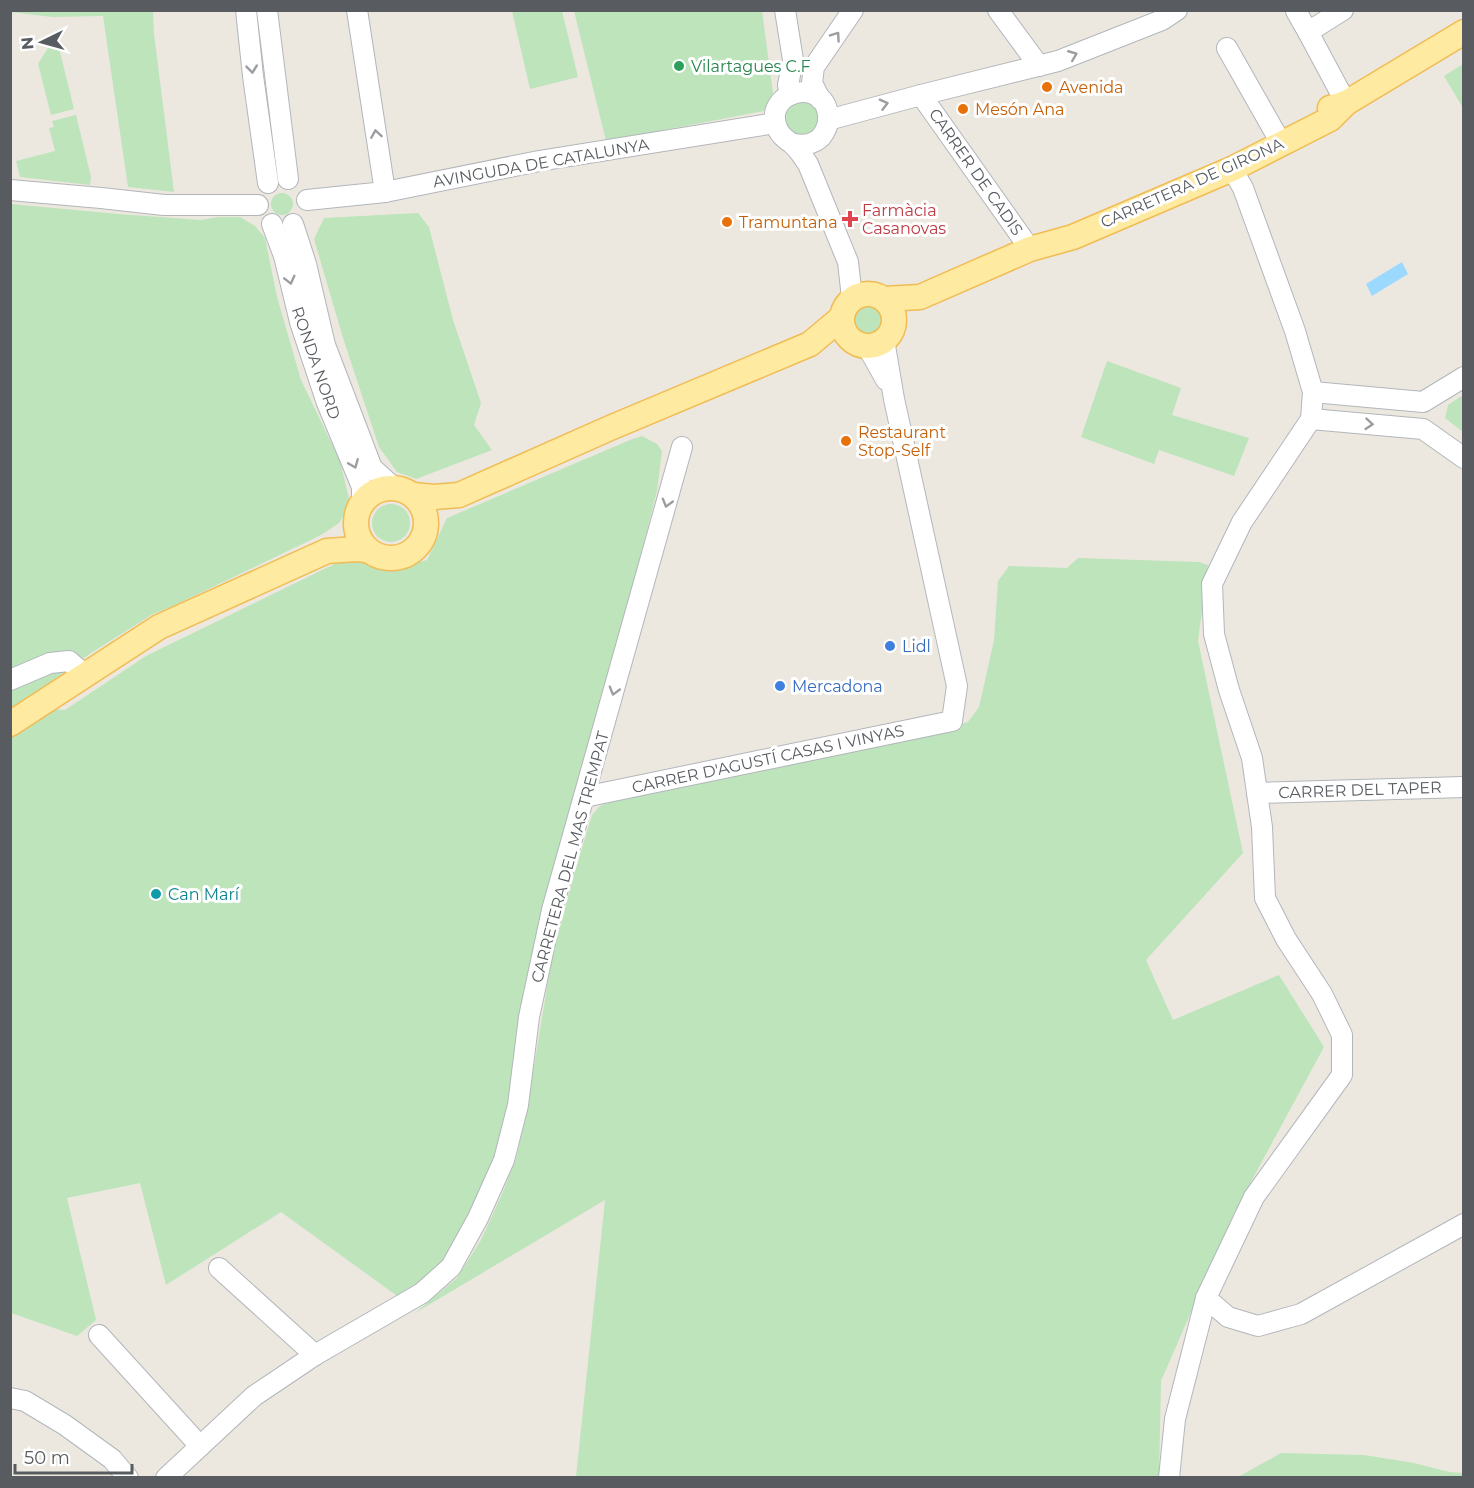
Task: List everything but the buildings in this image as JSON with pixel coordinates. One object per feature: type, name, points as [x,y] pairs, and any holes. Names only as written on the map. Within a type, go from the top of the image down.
[{"type":"main road","name":"CARRETERA DE GIRONA","points":[[1030,249],[1073,237],[1232,169],[1330,118],[1346,103],[1464,32]]},
{"type":"main road","name":"CARRETERA DE GIRONA","points":[[868,319],[1030,249],[1068,227],[1277,136],[1325,110],[1346,103]]},
{"type":"main road","points":[[327,551],[371,494],[381,488],[434,497],[459,495],[610,428],[868,319]]},
{"type":"main road","points":[[359,511],[356,531],[367,550],[376,556],[399,558],[418,546],[424,536],[426,525],[421,504],[403,491]]},
{"type":"main road","points":[[426,525],[450,506],[459,495]]},
{"type":"main road","points":[[10,724],[159,627],[327,551],[367,550]]},
{"type":"street","points":[[246,10],[268,183]]},
{"type":"street","points":[[267,10],[288,179]]},
{"type":"street","points":[[357,10],[385,192]]},
{"type":"street","points":[[785,10],[793,60],[788,85],[790,94]]},
{"type":"street","points":[[816,96],[812,83],[814,67],[853,10]]},
{"type":"street","points":[[998,10],[1038,66]]},
{"type":"street","points":[[828,120],[921,94],[1058,61],[1162,20],[1177,10]]},
{"type":"street","points":[[1308,32],[1343,10]]},
{"type":"street","points":[[1296,11],[1346,103]]},
{"type":"street","points":[[1227,48],[1277,136]]},
{"type":"street","points":[[793,60],[827,111],[828,120],[823,134],[817,140],[800,143],[781,135],[775,118],[776,109],[782,100],[798,92],[816,96]]},
{"type":"street","name":"CARRER DE CADIS","points":[[921,94],[1030,249]]},
{"type":"street","name":"AVINGUDA DE CATALUNYA","points":[[307,200],[385,192],[539,161],[775,123]]},
{"type":"street","points":[[800,143],[802,155],[808,164],[848,262],[860,276],[868,319]]},
{"type":"street","points":[[1169,1478],[1175,1419],[1206,1298],[1254,1197],[1342,1075],[1342,1035],[1322,994],[1286,939],[1265,898],[1262,827],[1252,758],[1228,690],[1214,634],[1212,584],[1242,522],[1311,420],[1313,392],[1291,320],[1243,188],[1232,169]]},
{"type":"street","points":[[10,190],[164,205],[258,205],[262,189],[268,183],[281,178],[295,182],[305,193],[307,200],[304,214],[293,224],[286,226],[272,224]]},
{"type":"street","name":"RONDA NORD","points":[[258,205],[265,219],[272,224],[284,256],[300,322],[327,403],[362,487],[359,511]]},
{"type":"street","name":"RONDA NORD","points":[[293,224],[306,264],[328,355],[372,468],[403,491]]},
{"type":"street","name":"CARRER D'AGUSTÍ CASAS I VINYAS","points":[[584,797],[952,721],[957,686],[894,399],[884,375],[868,319]]},
{"type":"street","points":[[1313,392],[1423,402],[1464,377]]},
{"type":"street","points":[[1423,402],[1423,429]]},
{"type":"street","points":[[1311,420],[1423,429],[1464,458]]},
{"type":"street","name":"CARRETERA DEL MAS TREMPAT","points":[[166,1478],[254,1396],[315,1355],[422,1293],[451,1267],[478,1218],[504,1160],[518,1105],[529,1017],[552,910],[682,447]]},
{"type":"street","points":[[10,680],[50,663],[69,661],[85,675]]},
{"type":"street","name":"CARRER DEL TAPER","points":[[1257,793],[1464,787]]},
{"type":"street","points":[[1206,1298],[1228,1317],[1258,1326],[1301,1314],[1464,1224]]},
{"type":"street","points":[[219,1268],[315,1355]]},
{"type":"street","points":[[99,1335],[200,1446]]},
{"type":"street","points":[[10,1398],[25,1401],[65,1425],[112,1460],[128,1478]]},
{"type":"green space","points":[[11,10],[153,11],[174,192],[128,187],[103,16],[52,17],[11,12]]},
{"type":"green space","points":[[512,11],[562,11],[578,77],[530,89]]},
{"type":"green space","name":"Vilartagues C.F","points":[[574,11],[762,11],[773,93],[764,111],[606,141]]},
{"type":"green space","points":[[51,43],[56,44],[60,52],[74,109],[51,115],[38,64]]},
{"type":"green space","points":[[1463,64],[1463,108],[1444,76]]},
{"type":"green space","points":[[796,100],[813,103],[818,111],[817,126],[810,133],[797,135],[786,125],[784,111]]},
{"type":"green space","points":[[76,115],[91,177],[90,185],[20,177],[16,161],[55,151],[49,128],[54,127],[52,121]]},
{"type":"green space","points":[[282,193],[290,196],[293,204],[290,212],[282,215],[274,212],[271,204],[274,196]]},
{"type":"green space","points":[[11,204],[201,220],[240,217],[255,226],[265,238],[277,297],[301,380],[340,461],[349,499],[346,512],[339,523],[321,535],[153,614],[91,653],[16,707],[65,710],[146,656],[353,555],[386,570],[427,560],[447,518],[630,440],[642,436],[657,444],[662,451],[657,491],[619,640],[498,1169],[453,1259],[400,1298],[281,1212],[166,1285],[140,1183],[67,1198],[96,1320],[77,1336],[11,1313]]},
{"type":"green space","points":[[418,213],[429,227],[453,320],[481,403],[474,425],[492,450],[416,479],[397,472],[379,447],[343,338],[314,239],[324,218]]},
{"type":"green space","points":[[866,303],[881,310],[881,321],[878,329],[866,335],[854,329],[851,323],[854,310]]},
{"type":"green space","points":[[1107,361],[1181,388],[1172,415],[1249,438],[1234,476],[1159,450],[1154,464],[1081,437]]},
{"type":"green space","points":[[1463,395],[1463,432],[1445,418],[1448,405]]},
{"type":"green space","points":[[391,504],[398,505],[404,510],[409,516],[409,530],[404,536],[398,541],[391,542],[384,541],[378,536],[373,530],[372,523],[373,516],[378,510],[384,505]]},
{"type":"green space","points":[[1078,558],[1199,562],[1208,565],[1198,641],[1243,853],[1146,960],[1173,1020],[1279,975],[1324,1047],[1234,1213],[1161,1381],[1159,1477],[576,1477],[605,1200],[415,1313],[457,1278],[481,1240],[517,1156],[552,957],[592,815],[608,801],[968,722],[979,707],[994,640],[998,581],[1009,566],[1067,568]]},
{"type":"green space","points":[[1281,1453],[1364,1455],[1463,1473],[1463,1477],[1238,1477]]},
{"type":"water","points":[[1402,262],[1408,274],[1372,296],[1366,284]]},
{"type":"place","name":"Vilartagues C.F","points":[[679,66]]},
{"type":"place","name":"Avenida","points":[[1047,87]]},
{"type":"place","name":"Mesón Ana","points":[[963,109]]},
{"type":"place","name":"Farmàcia Casanovas","points":[[850,219]]},
{"type":"place","name":"Tramuntana","points":[[727,222]]},
{"type":"place","name":"Restaurant Stop-Self","points":[[846,441]]},
{"type":"place","name":"Lidl","points":[[890,646]]},
{"type":"place","name":"Mercadona","points":[[780,686]]},
{"type":"place","name":"Can Marí","points":[[156,894]]}]
